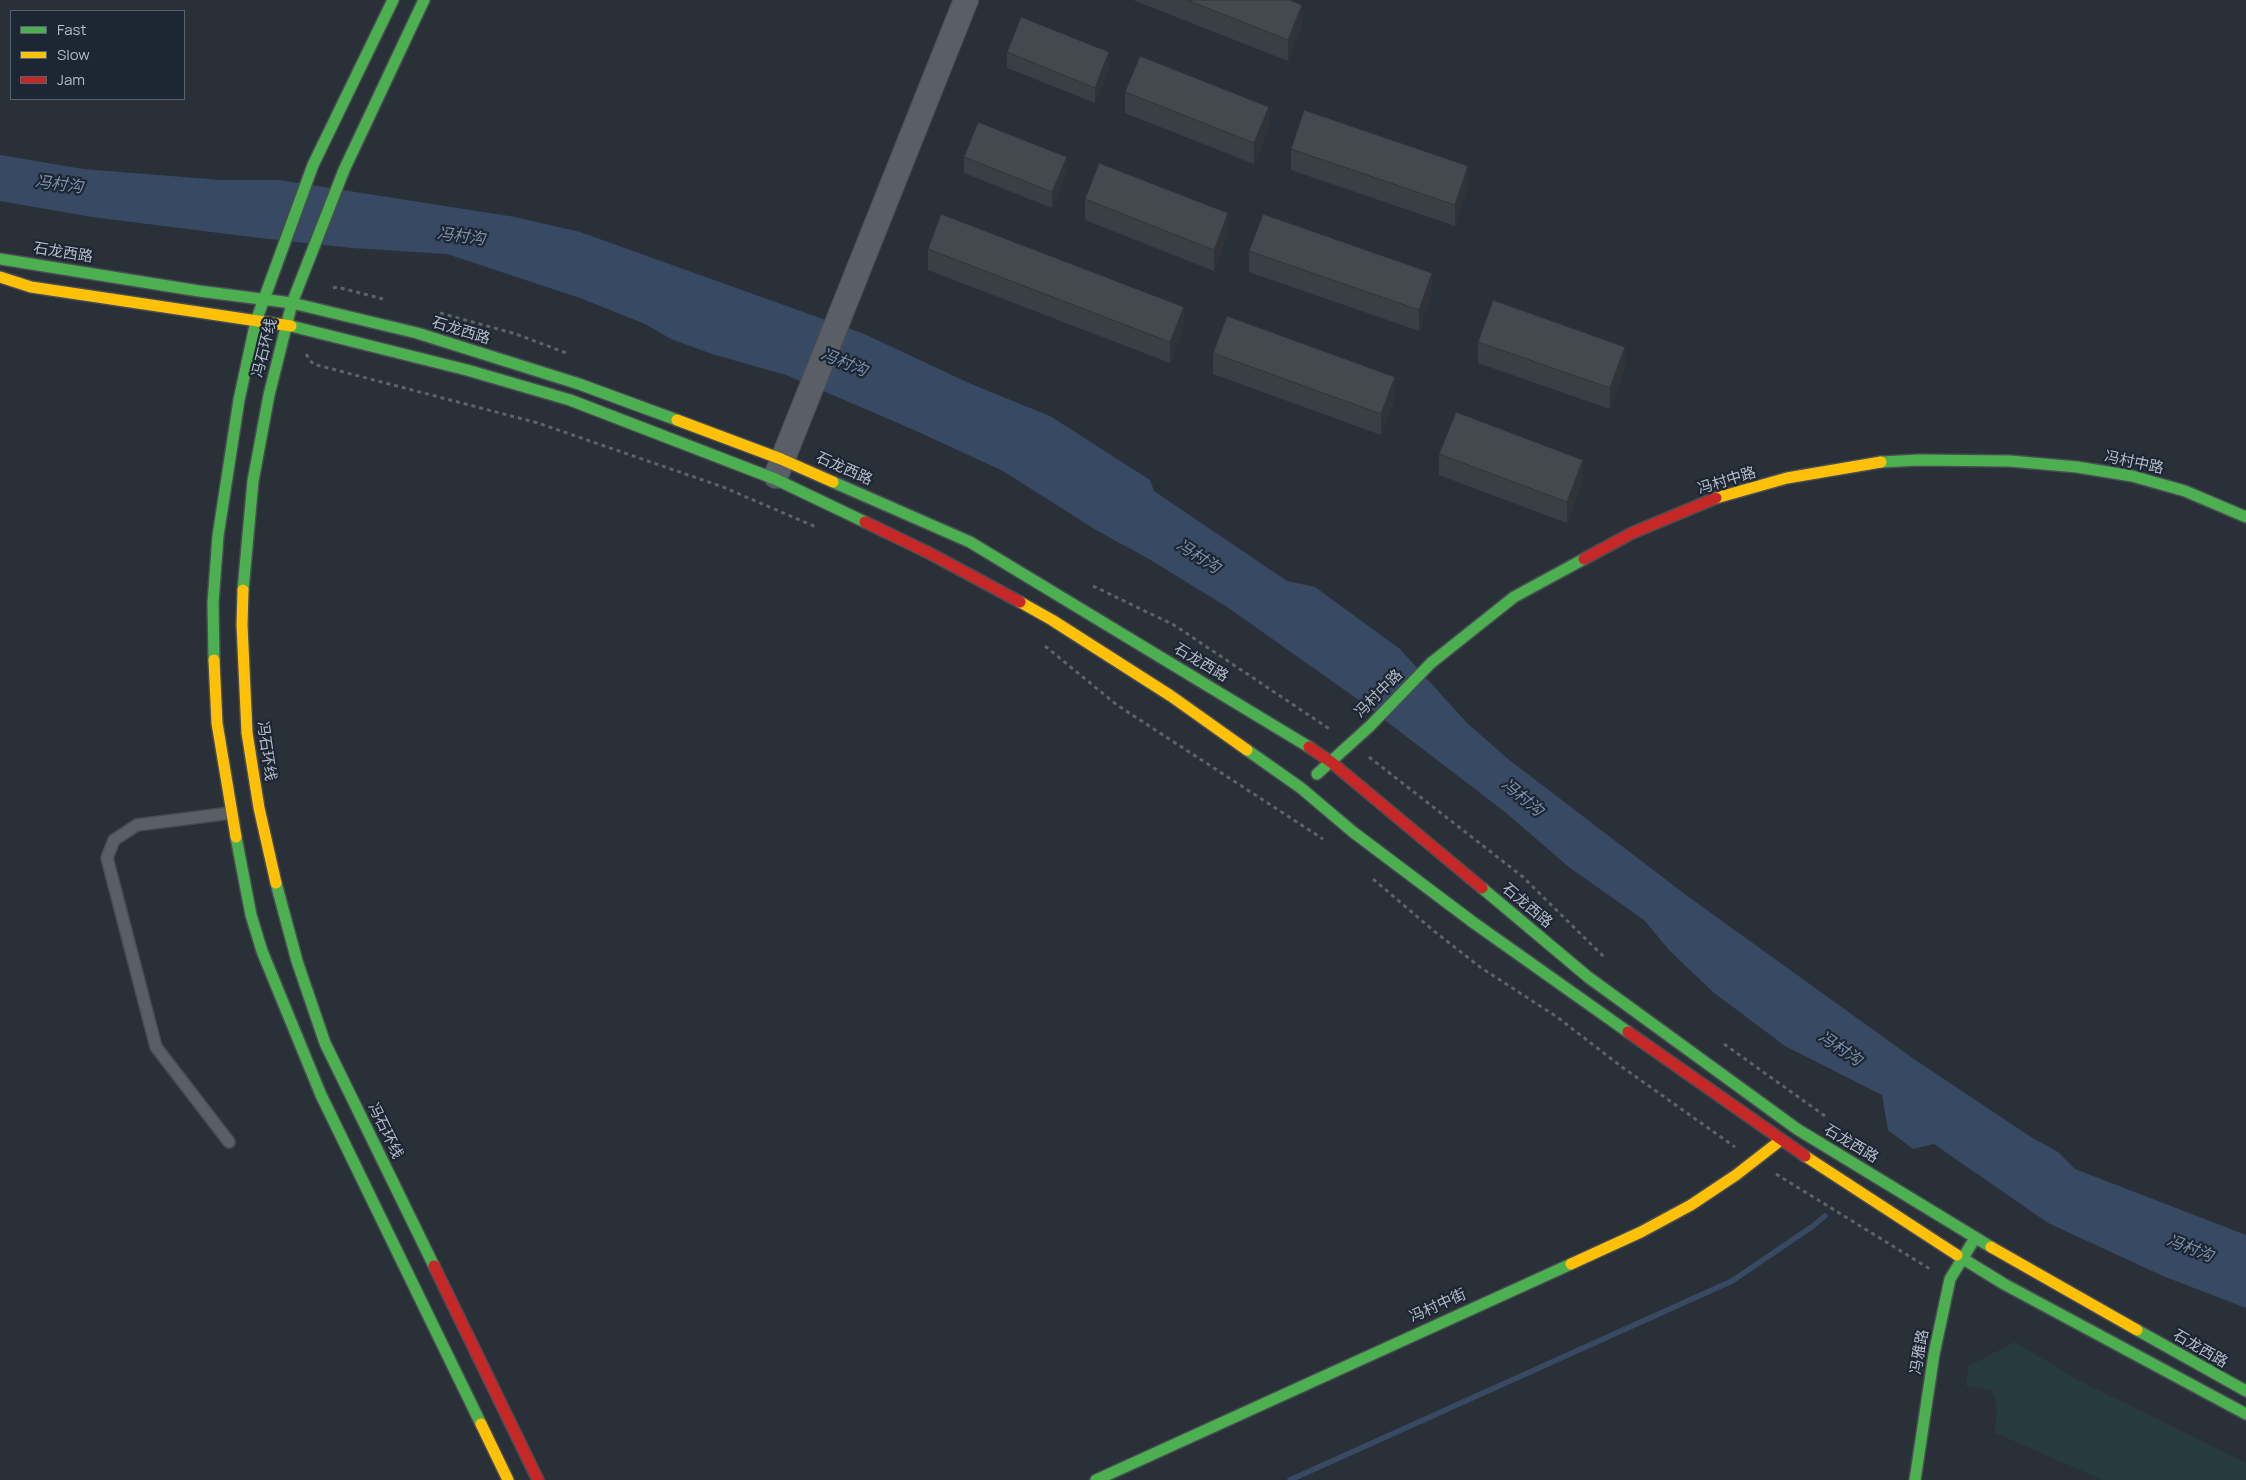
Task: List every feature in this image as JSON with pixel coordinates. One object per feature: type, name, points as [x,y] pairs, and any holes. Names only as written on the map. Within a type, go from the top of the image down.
[{"type":"main road","name":"冯石环线","points":[[393,0],[313,165],[256,321],[238,400],[218,536],[213,603],[216,713],[231,813],[251,915],[262,951],[306,1060],[362,1183],[508,1480]]},
{"type":"main road","name":"冯石环线","points":[[424,0],[344,170],[314,251],[292,303],[286,325],[258,445],[244,571],[242,625],[248,733],[259,808],[271,864],[297,961],[325,1043],[538,1480]]},
{"type":"main road","name":"石龙西路","points":[[0,259],[199,291],[292,303],[417,333],[579,384],[778,469],[970,542],[1290,734],[1331,762],[1588,977],[1797,1129],[1976,1237],[2246,1391]]},
{"type":"main road","name":"石龙西路","points":[[0,277],[31,287],[286,325],[467,370],[570,400],[778,469],[1052,620],[1171,696],[1301,788],[1353,832],[1474,924],[1781,1140],[1961,1258],[2004,1284],[2246,1414]]},
{"type":"main road","name":"冯村中路","points":[[1301,788],[1370,726],[1431,663],[1514,598],[1632,534],[1718,497],[1787,478],[1867,463],[1919,460],[2010,461],[2077,467],[2132,476],[2185,491],[2246,517]]},
{"type":"main road","name":"冯村中街","points":[[1096,1480],[1446,1319],[1641,1232],[1691,1205],[1781,1140]]},
{"type":"main road","name":"冯雅路","points":[[1915,1480],[1934,1354],[1950,1279],[1961,1258],[1976,1237]]},
{"type":"street","points":[[778,469],[966,0]]},
{"type":"lane","points":[[229,1142],[156,1047],[107,858],[114,840],[137,825],[231,813]]},
{"type":"path","points":[[286,325],[313,364],[538,423],[723,488],[825,531]]},
{"type":"path","points":[[1045,645],[1117,705],[1325,841]]},
{"type":"path","points":[[1370,876],[1434,931],[1480,967],[1557,1017],[1622,1067],[1753,1160],[1916,1261],[1950,1279]]},
{"type":"green space","points":[[2015,1342],[2078,1380],[2246,1463],[2246,1480],[2103,1480],[1995,1433],[1997,1406],[1992,1391],[1966,1386],[1968,1366]]},
{"type":"water","name":"冯村沟","points":[[0,155],[83,169],[221,180],[279,180],[515,217],[580,232],[862,333],[971,384],[1050,416],[1150,480],[1154,491],[1287,581],[1315,587],[1400,649],[1467,723],[1508,759],[1686,895],[1911,1057],[2031,1137],[2058,1152],[2075,1169],[2246,1235],[2246,1308],[2163,1276],[2048,1223],[1934,1144],[1913,1149],[1888,1130],[1882,1095],[1785,1046],[1713,992],[1669,950],[1644,920],[1570,868],[1505,812],[1356,698],[1227,607],[1149,559],[1096,530],[1003,471],[786,375],[712,354],[671,339],[645,324],[580,298],[447,254],[352,248],[251,237],[92,217],[0,201]]},
{"type":"building","points":[[1187,0],[1290,0],[1302,5],[1288,40]]},
{"type":"building","points":[[1021,17],[1109,52],[1095,88],[1007,52]]},
{"type":"building","points":[[1140,56],[1269,107],[1254,143],[1125,92]]},
{"type":"building","points":[[1304,110],[1468,166],[1455,205],[1291,149]]},
{"type":"building","points":[[978,122],[1067,157],[1052,192],[964,157]]},
{"type":"building","points":[[1099,163],[1228,213],[1214,250],[1085,199]]},
{"type":"building","points":[[941,214],[1184,307],[1170,342],[928,249]]},
{"type":"building","points":[[1263,214],[1432,273],[1419,310],[1249,251]]},
{"type":"building","points":[[1493,300],[1625,347],[1610,388],[1478,342]]},
{"type":"building","points":[[1227,316],[1395,377],[1381,414],[1213,353]]},
{"type":"building","points":[[1456,412],[1583,460],[1567,502],[1439,454]]},
{"type":"waterway","points":[[1290,1480],[1732,1281],[1825,1216]]},
{"type":"traffic: fast","points":[[214,660],[213,603],[218,536],[239,400],[256,321],[313,165],[393,0]]},
{"type":"traffic: fast","points":[[243,590],[253,481],[269,395],[292,303],[344,170],[424,0]]},
{"type":"traffic: fast","points":[[0,259],[199,291],[292,303],[417,333],[579,384],[677,420]]},
{"type":"traffic: fast","points":[[291,326],[467,370],[570,400],[775,479],[865,522]]},
{"type":"traffic: fast","points":[[1881,462],[1919,460],[2010,461],[2077,467],[2132,476],[2185,491],[2246,517]]},
{"type":"traffic: fast","points":[[833,482],[970,542],[1309,747]]},
{"type":"traffic: fast","points":[[1317,774],[1370,726],[1431,663],[1514,597],[1584,559]]},
{"type":"traffic: fast","points":[[1247,750],[1301,788],[1353,832],[1474,923],[1628,1032]]},
{"type":"traffic: fast","points":[[236,837],[251,915],[262,951],[321,1095],[481,1424]]},
{"type":"traffic: fast","points":[[276,883],[297,961],[325,1043],[434,1266]]},
{"type":"traffic: fast","points":[[1482,888],[1588,977],[1797,1129],[1991,1247]]},
{"type":"traffic: fast","points":[[1915,1480],[1934,1354],[1950,1279],[1972,1243]]},
{"type":"traffic: fast","points":[[1957,1255],[2004,1284],[2246,1414]]},
{"type":"traffic: fast","points":[[1096,1480],[1571,1264]]},
{"type":"traffic: fast","points":[[2137,1330],[2246,1391]]},
{"type":"traffic: slow","points":[[0,277],[31,287],[291,326]]},
{"type":"traffic: slow","points":[[677,420],[781,459],[833,482]]},
{"type":"traffic: slow","points":[[1716,498],[1787,478],[1881,462]]},
{"type":"traffic: slow","points":[[243,590],[242,625],[247,733],[259,808],[276,883]]},
{"type":"traffic: slow","points":[[1020,602],[1052,620],[1171,696],[1247,750]]},
{"type":"traffic: slow","points":[[214,660],[217,723],[236,837]]},
{"type":"traffic: slow","points":[[1571,1264],[1641,1232],[1691,1205],[1736,1175],[1781,1140]]},
{"type":"traffic: slow","points":[[1805,1156],[1957,1255]]},
{"type":"traffic: slow","points":[[1991,1247],[2137,1330]]},
{"type":"traffic: slow","points":[[481,1424],[508,1480]]},
{"type":"traffic: jam","points":[[1584,559],[1632,533],[1716,498]]},
{"type":"traffic: jam","points":[[865,522],[931,554],[1020,602]]},
{"type":"traffic: jam","points":[[1309,747],[1331,762],[1482,888]]},
{"type":"traffic: jam","points":[[1628,1032],[1805,1156]]},
{"type":"traffic: jam","points":[[434,1266],[538,1480]]}]
